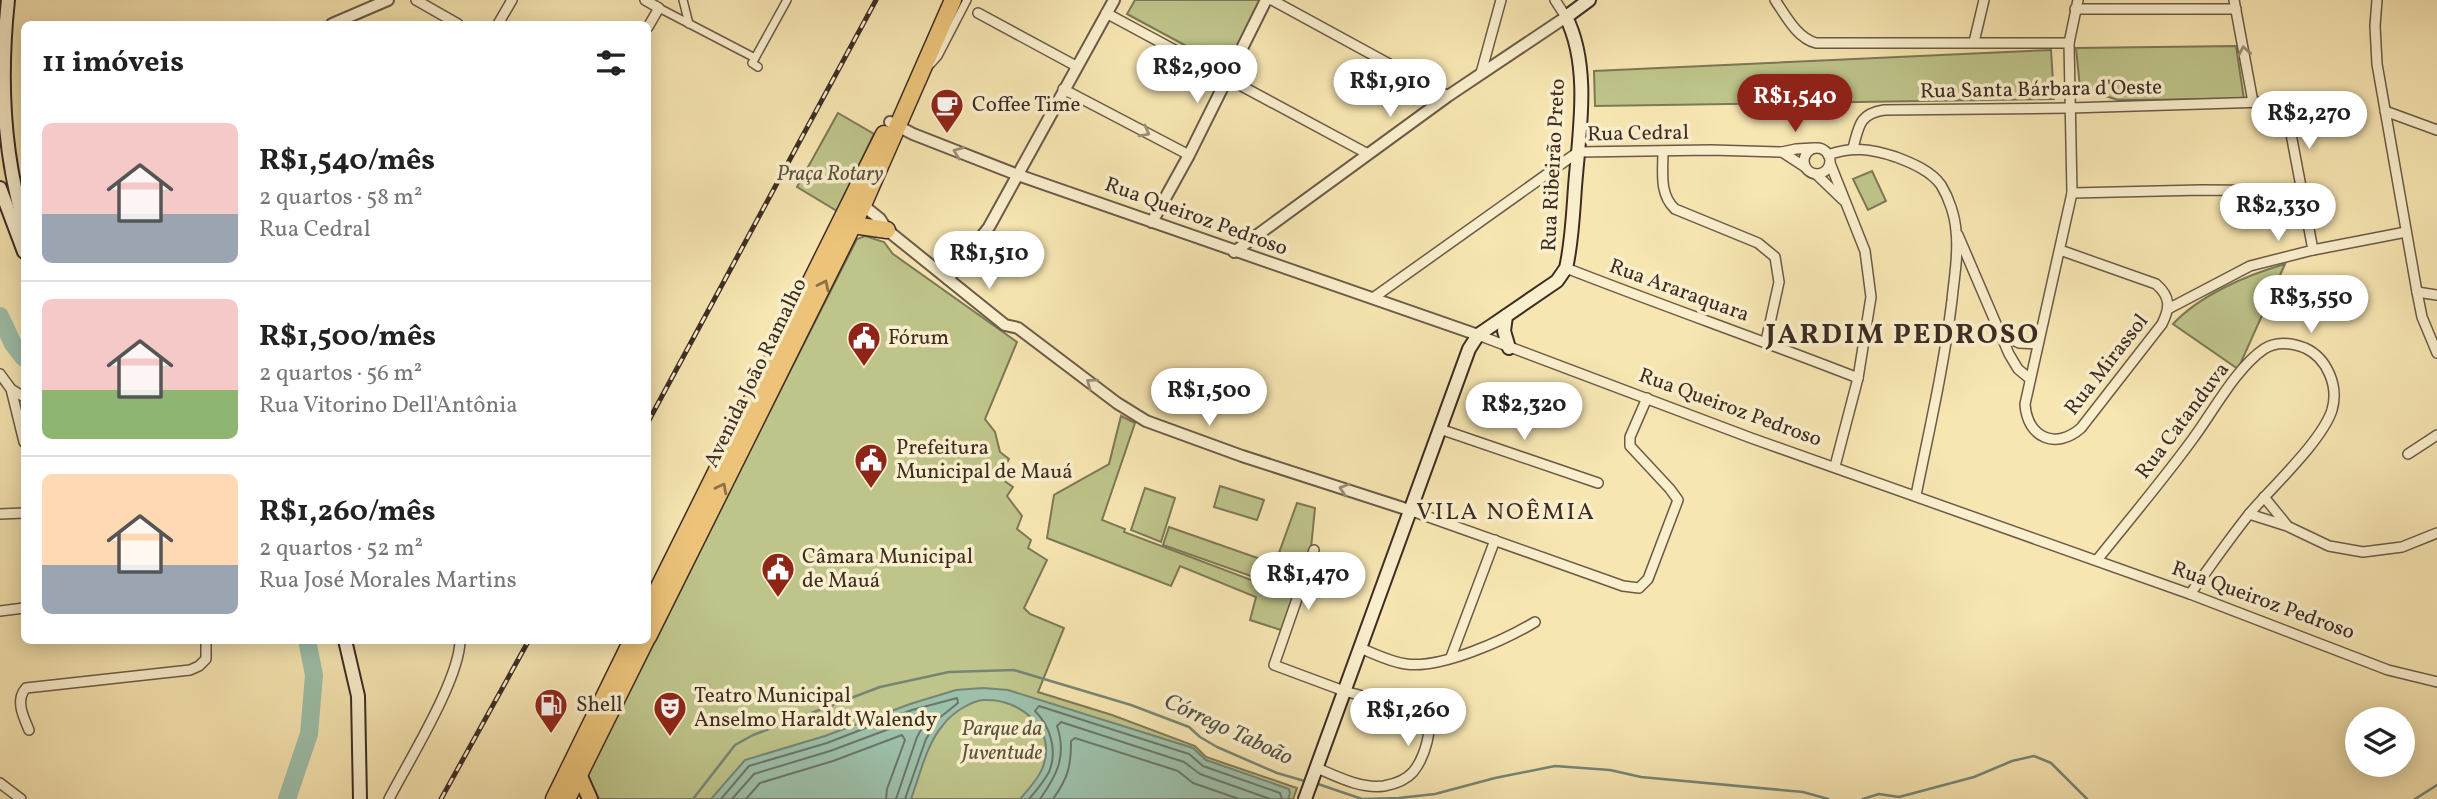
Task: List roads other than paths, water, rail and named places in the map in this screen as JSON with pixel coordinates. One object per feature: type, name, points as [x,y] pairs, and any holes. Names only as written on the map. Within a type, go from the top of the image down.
[{"type":"highway","points":[[895,124],[942,0]]},
{"type":"highway","points":[[895,124],[961,2]]},
{"type":"highway","name":"Avenida João Ramalho","points":[[651,631],[853,225],[858,201],[875,153],[895,124]]},
{"type":"highway","name":"Avenida João Ramalho","points":[[651,603],[895,124]]},
{"type":"highway","points":[[853,225],[887,230]]},
{"type":"highway","points":[[554,799],[630,644]]},
{"type":"highway","name":"Avenida João Ramalho","points":[[567,799],[644,644]]},
{"type":"main road","points":[[8,0],[2,60],[3,116],[21,211]]},
{"type":"main road","points":[[1566,16],[1589,0]]},
{"type":"main road","name":"Rua Ribeirão Preto","points":[[1478,335],[1557,281],[1566,268],[1580,104],[1579,64],[1575,39],[1566,16]]},
{"type":"main road","points":[[0,188],[21,244]]},
{"type":"main road","points":[[1506,316],[1504,331],[1509,348]]},
{"type":"main road","points":[[1307,796],[1464,359],[1478,335]]},
{"type":"main road","points":[[346,644],[358,696],[360,799]]},
{"type":"main road","points":[[579,774],[590,799]]},
{"type":"street","points":[[339,21],[388,0]]},
{"type":"street","points":[[416,0],[453,21]]},
{"type":"street","points":[[500,21],[512,0]]},
{"type":"street","points":[[645,0],[755,58]]},
{"type":"street","points":[[682,0],[689,24]]},
{"type":"street","points":[[758,67],[752,64],[787,0]]},
{"type":"street","points":[[948,279],[989,227],[1114,0]]},
{"type":"street","points":[[1152,222],[1189,155],[1266,0]]},
{"type":"street","points":[[1272,0],[1448,96]]},
{"type":"street","points":[[1481,73],[1501,0]]},
{"type":"street","name":"Rua Ribeirão Preto","points":[[1555,0],[1566,16]]},
{"type":"street","points":[[1775,0],[1798,32],[1812,43],[2069,43]]},
{"type":"street","points":[[1974,42],[1984,0]]},
{"type":"street","points":[[2377,0],[2377,64],[2417,292],[2426,329],[2437,353]]},
{"type":"street","points":[[961,2],[1076,66]]},
{"type":"street","points":[[2076,5],[2235,4],[2253,102],[2274,104],[2284,111],[2313,250]]},
{"type":"street","name":"Rua Mirassol","points":[[2060,250],[2156,284],[2168,299],[2168,309],[2162,324],[2081,428],[2073,435],[2055,440],[2033,429],[2025,413],[2025,404],[2072,192],[2069,43],[2076,5]]},
{"type":"street","points":[[651,22],[659,8]]},
{"type":"street","points":[[1106,13],[1368,154]]},
{"type":"street","points":[[1234,252],[1448,96],[1566,16]]},
{"type":"street","points":[[1063,89],[1189,155]]},
{"type":"street","name":"Rua Santa Bárbara d'Oeste","points":[[1853,148],[1862,121],[1874,112],[2253,102]]},
{"type":"street","points":[[2385,111],[2437,130]]},
{"type":"street","name":"Rua Queiroz Pedroso","points":[[895,124],[913,134],[1018,175],[1478,335],[1751,438],[2190,594],[2388,670],[2437,682]]},
{"type":"street","points":[[1805,167],[1805,156],[1814,148],[1823,149],[1865,251],[1870,278],[1870,314],[1858,378],[1835,466]]},
{"type":"street","name":"Rua Cedral","points":[[1373,298],[1578,152],[1782,152],[1814,148]]},
{"type":"street","points":[[1816,174],[1824,172],[1829,159],[1853,148],[1876,151],[1900,159],[1928,173],[1941,185],[1951,208],[1956,231],[2001,334],[2018,369],[2030,379]]},
{"type":"street","points":[[1663,151],[1662,179],[1667,202],[1675,209],[1758,243],[1775,257],[1779,282],[1766,341]]},
{"type":"street","points":[[1782,152],[1816,174],[1844,201]]},
{"type":"street","points":[[2072,192],[2302,191]]},
{"type":"street","points":[[858,201],[880,219],[887,230],[1004,325],[1018,328],[1116,403],[1146,421],[1634,589],[1645,584],[1678,500],[1630,446],[1630,437],[1647,398]]},
{"type":"street","points":[[1916,495],[1950,316],[1956,231]]},
{"type":"street","points":[[2168,309],[2250,266],[2313,250],[2406,232]]},
{"type":"street","name":"Rua Araraquara","points":[[1566,268],[1650,301],[1766,341],[1858,378]]},
{"type":"street","points":[[2417,292],[2437,295]]},
{"type":"street","points":[[2001,334],[2019,343],[2038,344]]},
{"type":"street","name":"Rua Catanduva","points":[[2097,561],[2191,442],[2248,364],[2271,345],[2294,344],[2316,355],[2323,362],[2332,380],[2334,402],[2323,429],[2249,514],[2190,594]]},
{"type":"street","points":[[0,374],[11,389],[21,395]]},
{"type":"street","points":[[11,389],[21,430]]},
{"type":"street","points":[[1440,429],[1598,483]]},
{"type":"street","points":[[2408,454],[2437,435]]},
{"type":"street","points":[[2264,497],[2287,526]]},
{"type":"street","points":[[0,514],[21,513]]},
{"type":"street","points":[[2249,514],[2287,526],[2329,546],[2363,552],[2402,547],[2437,533]]},
{"type":"street","points":[[1451,657],[1495,540]]},
{"type":"street","points":[[1314,550],[1274,665],[1344,691],[1423,712],[1428,716],[1429,731],[1414,770],[1396,783],[1365,786],[1315,773]]},
{"type":"street","points":[[0,611],[21,608]]},
{"type":"street","points":[[1360,648],[1407,664],[1418,665],[1487,647],[1535,622]]},
{"type":"street","points":[[29,730],[20,701],[26,688],[190,670],[200,666],[206,659],[206,644]]},
{"type":"street","points":[[388,799],[441,700],[454,671],[459,644]]},
{"type":"street","points":[[0,783],[21,799]]},
{"type":"water","name":"Parque da Juventude","points":[[956,690],[1008,690],[1193,748],[1206,760],[1289,789],[1290,794],[1288,799],[1020,799],[1042,769],[1046,755],[1041,730],[1033,719],[1011,704],[984,700],[967,705],[946,721],[937,733],[911,799],[711,799],[745,760],[825,736]]},
{"type":"waterway","points":[[0,316],[13,344],[21,354]]},
{"type":"waterway","points":[[287,799],[309,734],[314,675],[308,644]]},
{"type":"waterway","name":"Córrego Taboão","points":[[693,799],[735,745],[753,735],[880,687],[949,672],[1014,670],[1131,705],[1189,727],[1217,747],[1277,773],[1308,782]]},
{"type":"waterway","name":"Córrego Taboão","points":[[1863,799],[1879,794],[1899,797],[1974,777],[2012,761],[2034,756],[2051,763],[2087,799]]},
{"type":"waterway","name":"Córrego Taboão","points":[[1315,783],[1362,799],[1399,798],[1435,794],[1555,766],[1803,792],[1828,799]]},
{"type":"waterway","name":"Córrego Taboão","points":[[2415,799],[2437,785]]},
{"type":"railway","points":[[651,416],[876,0]]},
{"type":"railway","points":[[441,799],[527,644]]},
{"type":"place","name":"Coffee Time","points":[[947,135]]},
{"type":"place","name":"Fórum","points":[[864,368]]},
{"type":"place","name":"Prefeitura Municipal de Mauá","points":[[871,490]]},
{"type":"place","name":"Câmara Municipal de Mauá","points":[[778,599]]},
{"type":"place","name":"Shell","points":[[551,735]]},
{"type":"place","name":"Teatro Municipal Anselmo Haraldt Walendy","points":[[670,738]]},
{"type":"district","name":"JARDIM PEDROSO","points":[[1903,335]]},
{"type":"district","name":"VILA NOÊMIA","points":[[1506,513]]},
{"type":"park label","name":"Praça Rotary","points":[[830,174]]}]
